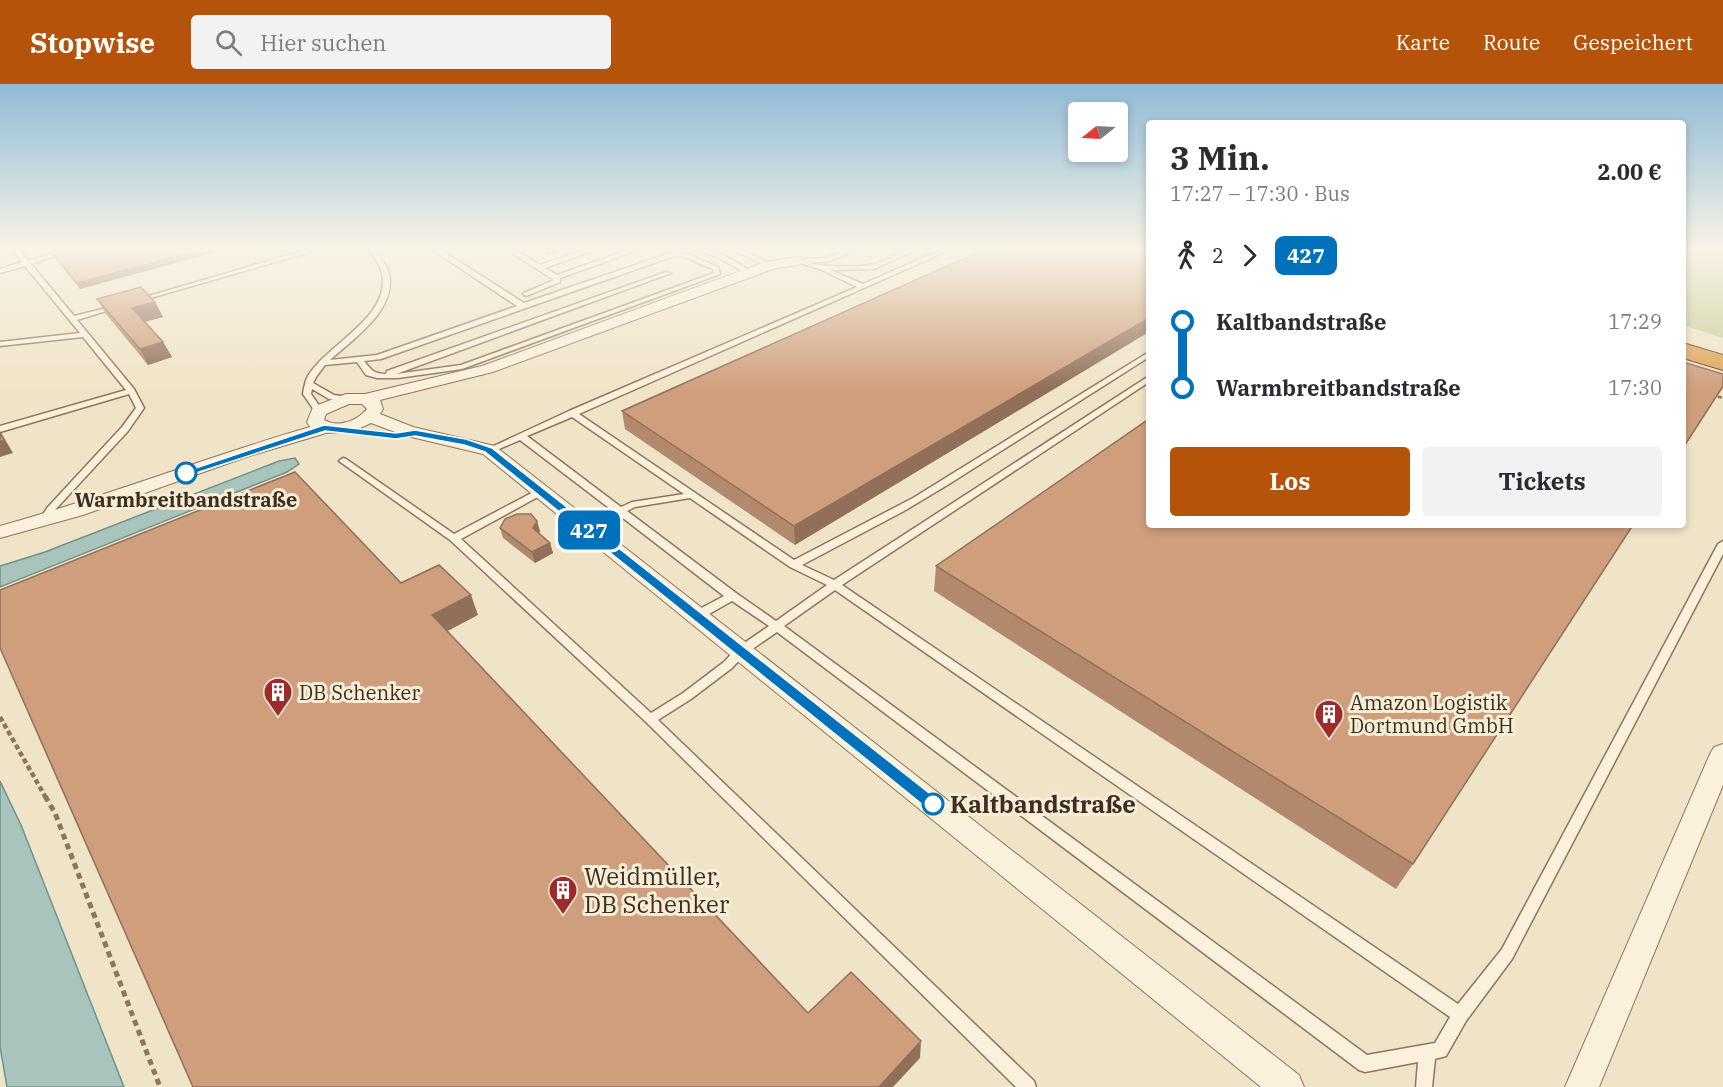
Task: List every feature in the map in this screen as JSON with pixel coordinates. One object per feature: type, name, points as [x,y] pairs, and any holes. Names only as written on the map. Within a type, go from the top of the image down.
[{"type":"highway","points":[[1686,334],[1723,345]]},
{"type":"highway","points":[[1686,351],[1723,363]]},
{"type":"street","points":[[342,428],[358,424],[370,407],[420,385],[487,369],[675,296]]},
{"type":"street","points":[[0,532],[44,520],[240,453],[319,419],[346,399],[370,407],[386,425],[466,442],[489,450],[1287,1087]]},
{"type":"street","points":[[319,419],[342,428],[396,436],[415,433]]},
{"type":"street","points":[[1582,1087],[1723,754]]},
{"type":"lane","points":[[44,520],[50,510],[125,429],[140,408],[131,391],[53,296]]},
{"type":"lane","points":[[71,319],[153,296]]},
{"type":"lane","points":[[319,419],[307,394],[312,375],[363,329],[382,296]]},
{"type":"lane","points":[[507,296],[523,306]]},
{"type":"lane","points":[[323,363],[378,357],[552,296]]},
{"type":"lane","points":[[381,376],[604,296]]},
{"type":"lane","points":[[359,359],[369,373],[381,376],[398,376],[462,367],[668,296]]},
{"type":"lane","points":[[489,450],[843,296]]},
{"type":"lane","points":[[0,344],[83,335]]},
{"type":"lane","points":[[794,565],[827,544],[877,522],[917,500],[1146,356]]},
{"type":"lane","points":[[650,719],[728,665],[741,651],[835,585],[1146,380]]},
{"type":"lane","points":[[309,384],[332,397],[346,399]]},
{"type":"lane","points":[[0,429],[131,391]]},
{"type":"lane","points":[[572,413],[794,565],[835,585],[1460,1015]]},
{"type":"lane","points":[[521,436],[732,596],[778,627],[1365,1064],[1440,1050],[1460,1015],[1507,954],[1723,544]]},
{"type":"lane","points":[[343,461],[454,538],[650,719],[1028,1087]]},
{"type":"lane","points":[[454,538],[542,491]]},
{"type":"lane","points":[[586,528],[632,506],[693,495]]},
{"type":"lane","points":[[698,615],[732,596]]},
{"type":"lane","points":[[1424,1087],[1427,1052]]},
{"type":"path","points":[[1703,392],[1723,398]]},
{"type":"path","points":[[0,717],[55,813],[160,1087]]},
{"type":"green space","points":[[1686,296],[1723,296],[1723,338],[1686,326]]},
{"type":"water","points":[[295,458],[299,464],[287,472],[0,587],[0,566],[45,552],[279,461]]},
{"type":"water","points":[[0,781],[21,825],[124,1087],[7,1087],[0,1047]]},
{"type":"building","points":[[109,296],[149,296],[155,302],[132,308],[163,342],[140,349],[97,299]]},
{"type":"building","points":[[880,296],[1146,296],[1146,320],[794,526],[622,411]]},
{"type":"building","points":[[1686,363],[1723,374],[1723,386],[1686,443]]},
{"type":"building","name":"Amazon Logistik Dortmund GmbH","points":[[1146,421],[1146,528],[1631,528],[1413,864],[936,566]]},
{"type":"building","points":[[295,472],[401,583],[439,565],[471,595],[432,615],[808,1013],[851,972],[921,1041],[879,1087],[193,1087],[0,648],[0,590]]},
{"type":"building","points":[[517,514],[531,514],[537,521],[533,528],[550,543],[532,552],[500,528],[505,519]]},
{"type":"bus line","name":"427","points":[[186,473],[240,453],[324,428],[342,428],[396,436],[415,433],[466,442],[489,450],[933,804]]},
{"type":"place","name":"Warmbreitbandstraße","points":[[186,473]]},
{"type":"place","name":"DB Schenker","points":[[278,718]]},
{"type":"place","name":"Amazon Logistik Dortmund GmbH","points":[[1329,740]]},
{"type":"place","name":"Kaltbandstraße","points":[[933,804]]},
{"type":"place","name":"Weidmüller, DB Schenker","points":[[563,916]]}]
